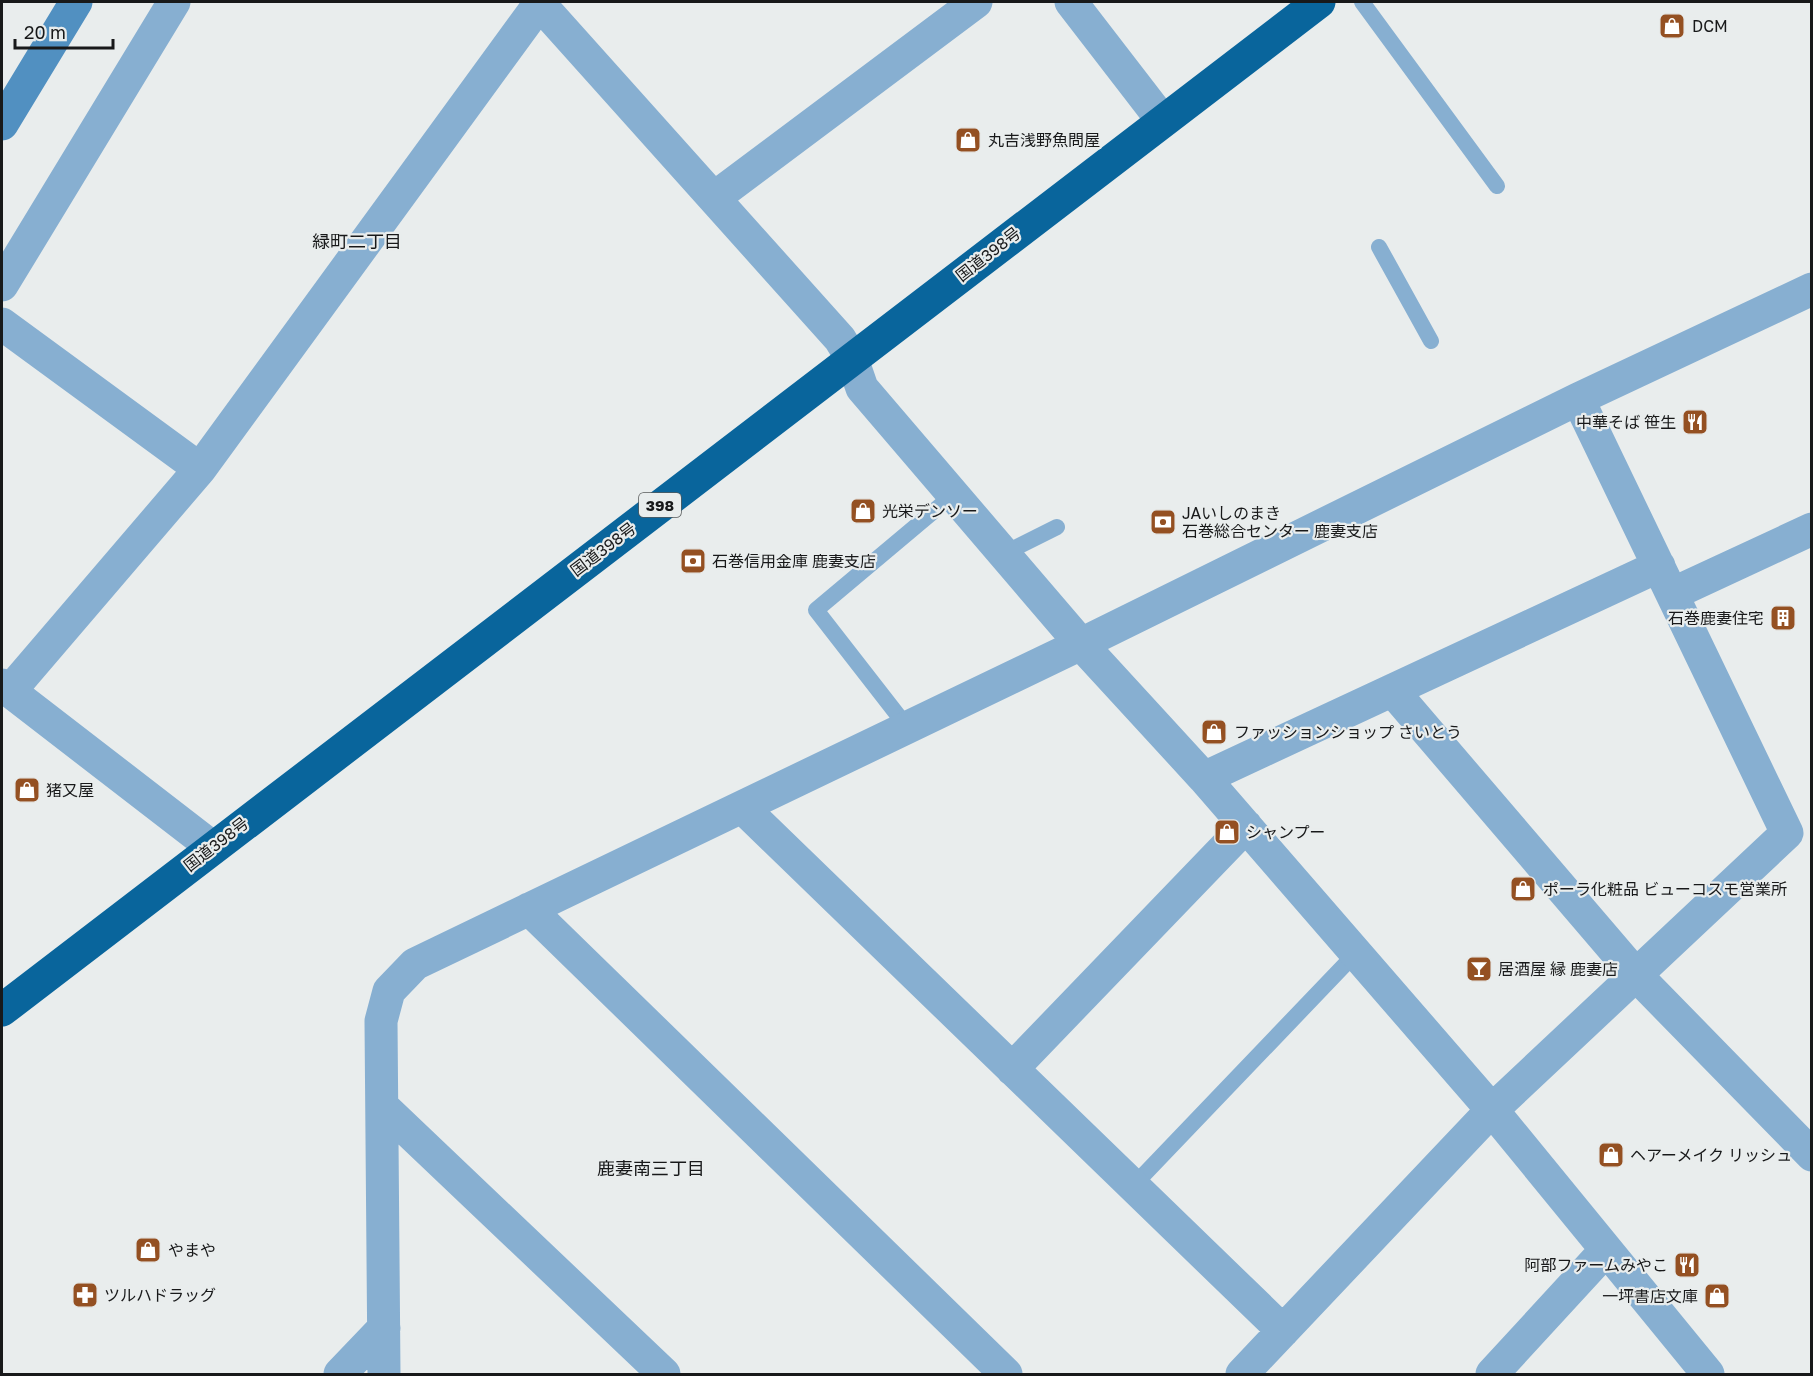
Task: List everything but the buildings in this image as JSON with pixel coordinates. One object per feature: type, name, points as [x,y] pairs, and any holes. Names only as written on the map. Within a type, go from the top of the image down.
[{"type":"highway","name":"国道398号","points":[[2,1010],[1318,2]]},
{"type":"main road","points":[[2,124],[76,2]]},
{"type":"street","points":[[2,285],[174,2]]},
{"type":"street","points":[[212,847],[6,688],[200,470],[539,2],[840,339],[852,358],[862,388],[1081,644],[1204,778],[1492,1110],[1708,1374]]},
{"type":"street","points":[[714,198],[976,2]]},
{"type":"street","points":[[1071,2],[1162,120]]},
{"type":"street","points":[[384,1374],[381,1021],[389,992],[416,964],[1081,644],[1578,399],[1812,289]]},
{"type":"street","points":[[2,324],[200,470]]},
{"type":"street","points":[[1242,1374],[1492,1110],[1787,833],[1578,399]]},
{"type":"street","points":[[1204,778],[1393,691],[1665,580],[1812,529]]},
{"type":"street","points":[[1393,691],[1636,975],[1812,1155]]},
{"type":"street","points":[[742,807],[1282,1331]]},
{"type":"street","points":[[1012,1069],[1246,826]]},
{"type":"street","points":[[529,909],[1006,1374]]},
{"type":"street","points":[[381,1106],[652,1370]]},
{"type":"street","points":[[1492,1374],[1606,1250]]},
{"type":"street","points":[[340,1374],[384,1328]]},
{"type":"lane","points":[[1362,2],[1497,186]]},
{"type":"lane","points":[[1379,247],[1431,341]]},
{"type":"lane","points":[[907,727],[816,609],[953,495]]},
{"type":"lane","points":[[1004,554],[1057,527]]},
{"type":"lane","points":[[1133,1186],[1356,953]]},
{"type":"place","name":"DCM","points":[[1672,26]]},
{"type":"place","name":"丸吉浅野魚問屋","points":[[968,140]]},
{"type":"place","name":"中華そば 笹生","points":[[1695,422]]},
{"type":"place","name":"光栄デンソー","points":[[863,511]]},
{"type":"place","name":"JAいしのまき 石巻総合センター 鹿妻支店","points":[[1163,522]]},
{"type":"place","name":"石巻信用金庫 鹿妻支店","points":[[693,561]]},
{"type":"place","name":"石巻鹿妻住宅","points":[[1783,618]]},
{"type":"place","name":"ファッションショップ さいとう","points":[[1214,732]]},
{"type":"place","name":"猪又屋","points":[[27,790]]},
{"type":"place","name":"シャンプー","points":[[1227,832]]},
{"type":"place","name":"ポーラ化粧品 ビューコスモ営業所","points":[[1523,889]]},
{"type":"place","name":"居酒屋 縁 鹿妻店","points":[[1479,969]]},
{"type":"place","name":"ヘアーメイク リッシュ","points":[[1611,1155]]},
{"type":"place","name":"やまや","points":[[148,1250]]},
{"type":"place","name":"阿部ファームみやこ","points":[[1687,1265]]},
{"type":"place","name":"ツルハドラッグ","points":[[85,1295]]},
{"type":"place","name":"一坪書店文庫","points":[[1717,1296]]},
{"type":"district","name":"緑町二丁目","points":[[357,241]]},
{"type":"district","name":"鹿妻南三丁目","points":[[651,1168]]}]
